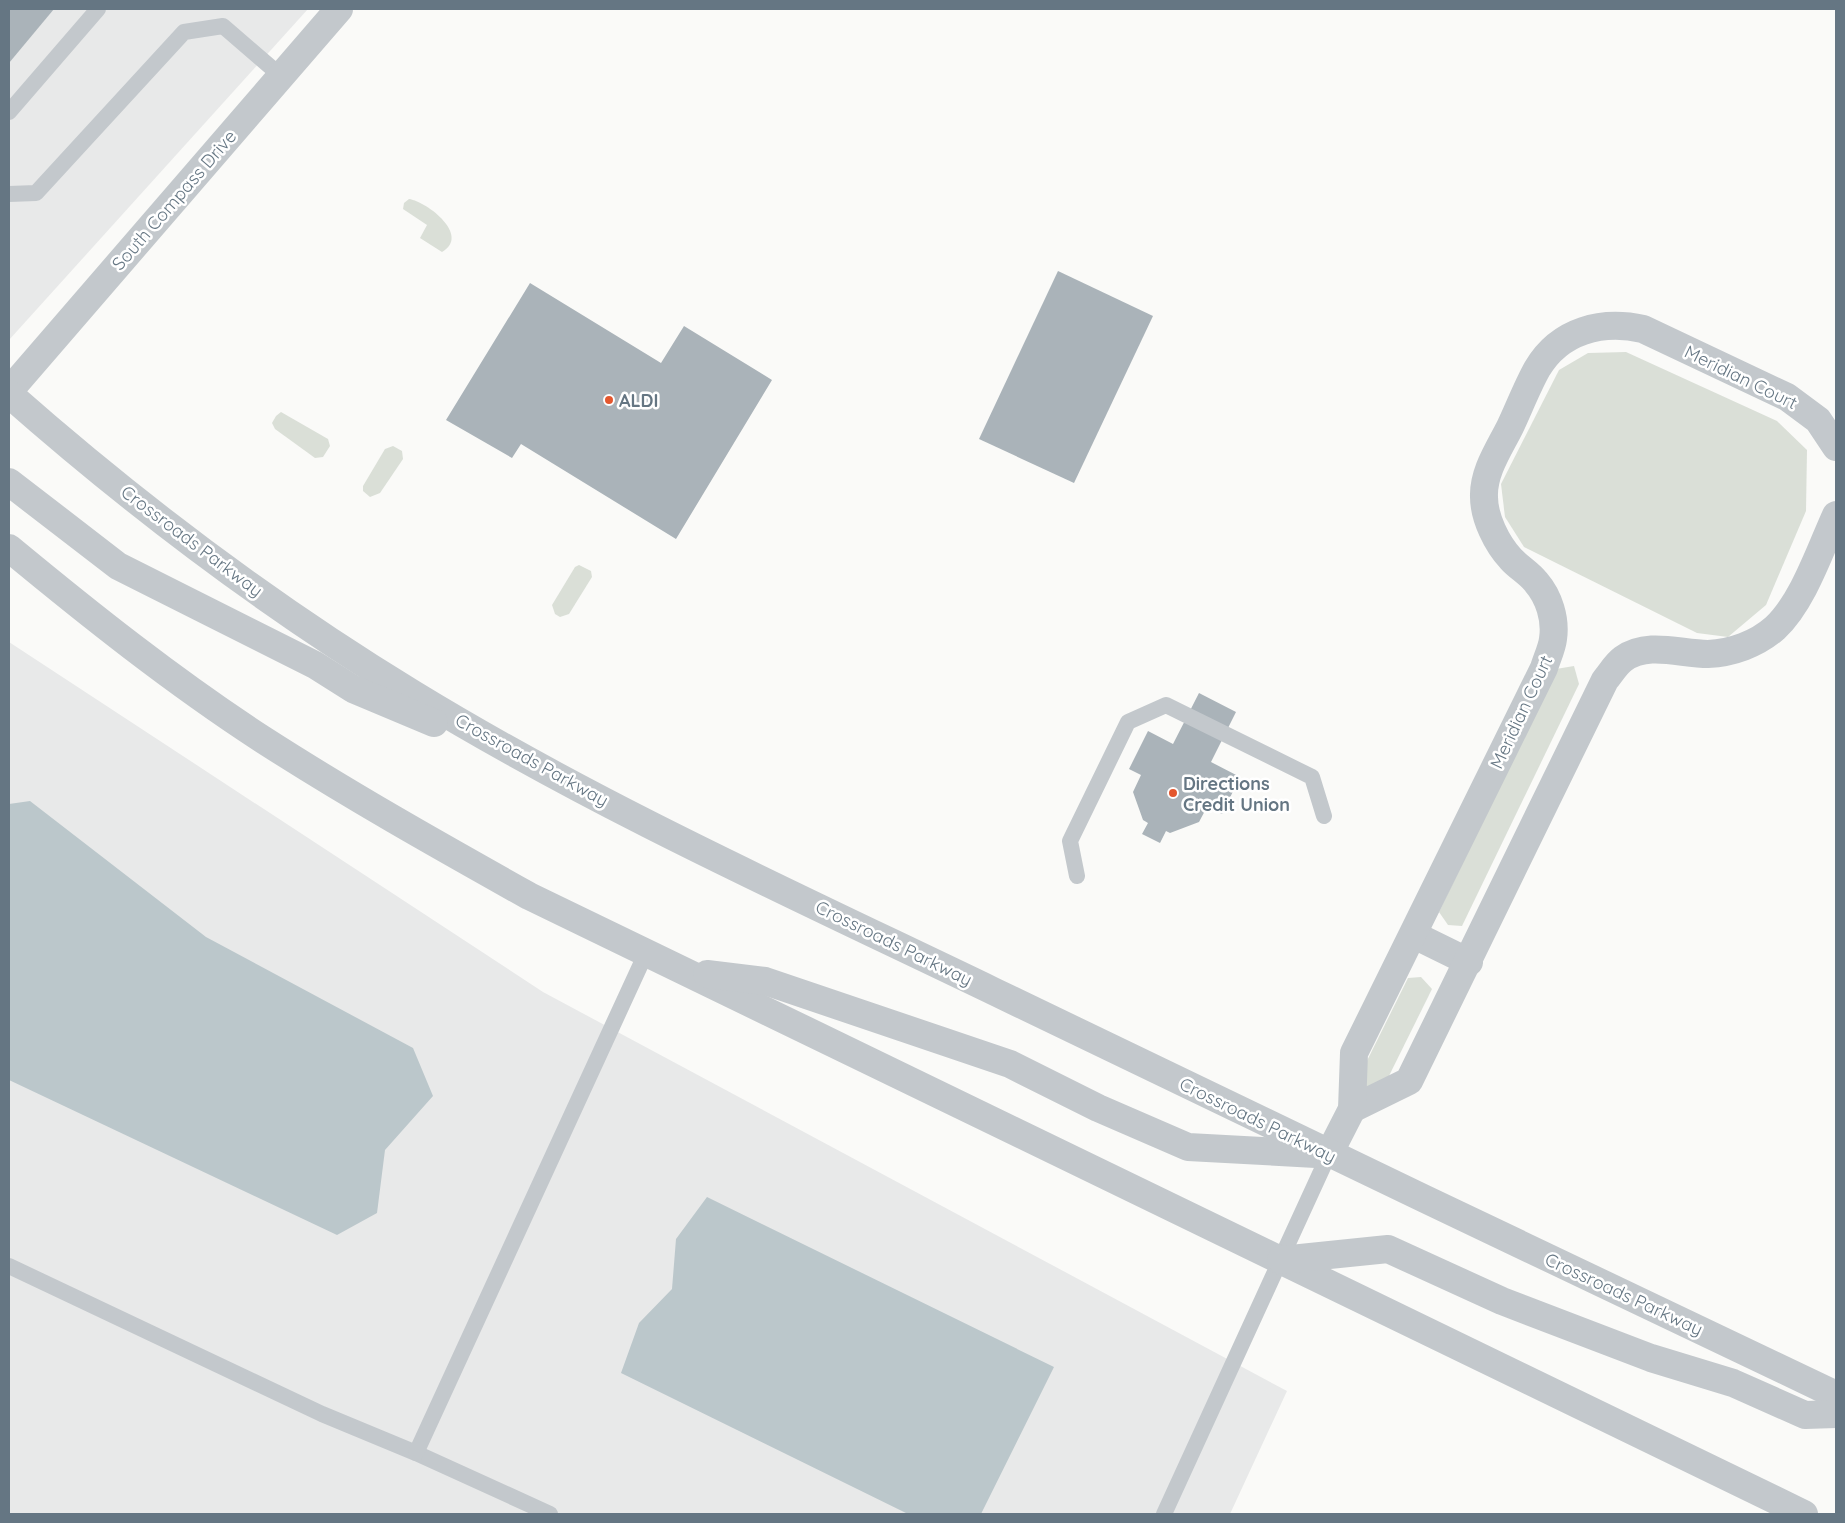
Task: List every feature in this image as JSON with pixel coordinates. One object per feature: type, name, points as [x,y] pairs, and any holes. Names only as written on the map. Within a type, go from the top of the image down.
[{"type":"street","name":"South Compass Drive","points":[[9,392],[339,9]]},
{"type":"street","name":"Meridian Court","points":[[1329,1154],[1352,1109],[1354,1052],[1414,935],[1544,668],[1553,639],[1553,618],[1546,598],[1536,582],[1510,559],[1498,540],[1488,519],[1484,498],[1486,475],[1538,368],[1548,354],[1563,341],[1602,325],[1624,325],[1643,329],[1787,397],[1818,420],[1836,447]]},
{"type":"street","name":"Crossroads Parkway","points":[[9,392],[180,535],[306,626],[414,695],[549,772],[756,876],[1329,1154],[1836,1395]]},
{"type":"street","points":[[9,482],[118,566],[315,665],[353,689],[549,772]]},
{"type":"street","points":[[1352,1109],[1409,1081],[1469,962],[1605,680],[1622,660],[1645,649],[1709,654],[1733,651],[1756,642],[1775,628],[1796,600],[1836,515]]},
{"type":"street","points":[[9,548],[112,633],[261,738],[393,820],[529,896],[1804,1514]]},
{"type":"street","points":[[1414,935],[1469,962]]},
{"type":"street","points":[[686,972],[765,981],[1010,1064],[1098,1108],[1188,1147],[1329,1154]]},
{"type":"street","points":[[1280,1260],[1388,1249],[1502,1301],[1651,1358],[1733,1384],[1805,1415],[1836,1414]]},
{"type":"lane","points":[[9,112],[98,9]]},
{"type":"lane","points":[[9,194],[36,192],[184,32],[223,26],[281,76]]},
{"type":"lane","points":[[1077,876],[1070,841],[1128,722],[1166,705],[1312,777],[1324,816]]},
{"type":"lane","points":[[416,1453],[646,953]]},
{"type":"lane","points":[[1164,1514],[1329,1154]]},
{"type":"lane","points":[[9,1266],[322,1414],[416,1453],[550,1514]]},
{"type":"shaded area","points":[[9,9],[308,9],[9,340]]},
{"type":"shaded area","points":[[409,199],[426,206],[444,221],[449,229],[452,237],[450,245],[442,252],[420,238],[427,225],[403,209],[404,203]]},
{"type":"shaded area","points":[[1626,352],[1777,421],[1807,450],[1806,511],[1766,605],[1728,637],[1697,633],[1524,547],[1505,517],[1501,484],[1559,370],[1588,353]]},
{"type":"shaded area","points":[[281,412],[328,439],[330,446],[323,457],[315,458],[275,429],[272,423]]},
{"type":"shaded area","points":[[393,446],[402,451],[403,459],[380,493],[370,497],[363,491],[363,486],[385,449]]},
{"type":"shaded area","points":[[579,565],[591,571],[592,577],[569,614],[560,617],[555,614],[552,605],[575,567]]},
{"type":"shaded area","points":[[9,642],[543,992],[1287,1391],[1230,1514],[9,1514]]},
{"type":"shaded area","points":[[1574,666],[1579,684],[1462,926],[1448,925],[1439,912],[1556,669]]},
{"type":"shaded area","points":[[30,801],[206,937],[413,1048],[433,1096],[385,1150],[377,1213],[337,1235],[9,1080],[9,804]]},
{"type":"shaded area","points":[[1421,977],[1432,989],[1383,1088],[1368,1094],[1356,1083],[1408,978]]},
{"type":"shaded area","points":[[707,1197],[1054,1367],[981,1514],[908,1514],[621,1373],[639,1323],[672,1289],[676,1239]]},
{"type":"building","points":[[9,9],[54,9],[9,63]]},
{"type":"building","points":[[1058,271],[1153,316],[1074,483],[979,439]]},
{"type":"building","name":"ALDI","points":[[530,283],[661,363],[684,326],[772,380],[676,539],[521,444],[512,458],[446,420]]},
{"type":"building","points":[[1199,693],[1236,712],[1211,762],[1240,777],[1222,814],[1207,807],[1199,822],[1170,833],[1166,831],[1160,843],[1142,834],[1148,823],[1143,820],[1133,792],[1141,775],[1129,769],[1148,731],[1173,744]]},
{"type":"place","name":"ALDI","points":[[609,400]]},
{"type":"place","name":"Directions Credit Union","points":[[1173,793]]}]
